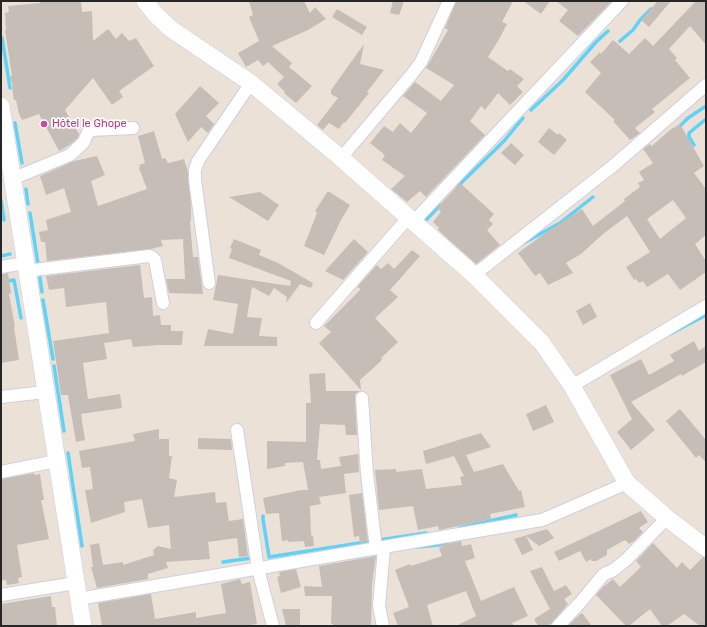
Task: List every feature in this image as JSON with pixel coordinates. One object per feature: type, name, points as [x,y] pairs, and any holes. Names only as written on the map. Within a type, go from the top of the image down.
[{"type":"street","points":[[145,1],[156,15],[171,29],[251,83],[342,158],[474,276],[542,343],[572,386],[627,483],[667,518],[706,548]]},
{"type":"street","points":[[342,158],[421,62],[449,1]]},
{"type":"street","points":[[316,323],[411,220],[622,1]]},
{"type":"street","points":[[209,283],[194,180],[195,170],[198,161],[251,83]]},
{"type":"street","points":[[474,276],[614,165],[706,85]]},
{"type":"street","points":[[1,110],[83,626]]},
{"type":"street","points":[[12,179],[70,155],[84,142],[87,134],[91,130],[133,128]]},
{"type":"street","points":[[1,267],[26,267],[148,256],[155,260],[164,303]]},
{"type":"street","points":[[572,386],[706,306]]},
{"type":"street","points":[[1,397],[45,392]]},
{"type":"street","points":[[362,398],[367,474],[380,548],[379,606],[383,626]]},
{"type":"street","points":[[237,430],[258,570],[273,626]]},
{"type":"street","points":[[1,472],[56,461]]},
{"type":"street","points":[[1,595],[77,591],[258,570],[542,520],[627,483]]},
{"type":"street","points":[[558,626],[606,572],[612,571],[626,560],[667,518]]},
{"type":"building","points":[[40,1],[81,1],[82,12],[92,11],[93,41],[108,29],[116,39],[122,33],[129,41],[136,38],[154,66],[119,91],[123,97],[112,105],[93,78],[65,110],[79,134],[78,138],[59,151],[39,114],[22,120],[16,100],[14,100],[10,76],[12,76],[5,30],[5,13],[9,12],[8,6],[40,3]]},
{"type":"building","points":[[249,1],[304,1],[310,13],[315,7],[326,19],[308,30],[272,46],[292,63],[289,67],[312,86],[296,103],[284,93],[285,92],[277,84],[284,77],[268,62],[263,66],[258,60],[246,67],[238,53],[259,41],[249,17],[253,15]]},
{"type":"building","points":[[393,1],[404,1],[399,15],[390,13]]},
{"type":"building","points":[[456,1],[513,1],[502,22],[507,24],[488,57],[508,71],[510,69],[524,79],[517,86],[523,92],[510,105],[498,93],[485,110],[481,106],[470,121],[485,135],[426,197],[420,191],[407,202],[391,189],[405,176],[382,160],[385,155],[370,143],[384,126],[393,132],[400,123],[411,133],[427,113],[403,96],[415,82],[441,101],[454,85],[426,68],[448,30],[445,28]]},
{"type":"building","points":[[523,1],[550,1],[541,14]]},
{"type":"building","points":[[556,1],[612,1],[578,36],[559,21],[568,10]]},
{"type":"building","points":[[658,1],[671,1],[649,27],[641,20]]},
{"type":"building","points":[[696,1],[706,1],[706,45],[690,26],[669,49],[677,58],[675,60],[690,78],[652,109],[655,112],[635,128],[640,133],[630,140],[613,121],[615,120],[585,92],[601,73],[590,62],[600,52],[601,54],[613,40],[629,54],[645,38],[653,46]]},
{"type":"building","points":[[337,9],[367,27],[362,35],[332,17]]},
{"type":"building","points":[[364,44],[360,64],[384,70],[367,92],[369,93],[339,129],[329,123],[323,130],[317,125],[338,98],[331,94],[331,90]]},
{"type":"building","points":[[200,86],[219,103],[206,116],[214,124],[208,133],[201,127],[188,142],[175,114]]},
{"type":"building","points":[[680,124],[704,166],[694,173],[706,189],[706,235],[695,244],[706,261],[706,272],[680,290],[668,274],[647,287],[643,281],[639,283],[636,279],[634,280],[626,267],[650,252],[627,216],[603,234],[581,254],[566,263],[573,273],[548,285],[540,273],[535,276],[518,253],[582,209],[593,226],[625,201],[624,199],[640,187],[638,183],[644,180],[639,172],[653,163],[643,149],[650,144],[652,146],[670,130]],"holes":[[[673,200],[686,218],[660,239],[647,219]]]},
{"type":"building","points":[[549,128],[558,135],[559,133],[567,140],[554,155],[538,142]]},
{"type":"building","points":[[154,131],[162,159],[165,158],[169,163],[184,159],[188,172],[193,257],[198,257],[203,294],[169,293],[166,279],[185,279],[183,239],[161,240],[163,246],[151,249],[47,261],[45,242],[41,242],[39,232],[48,230],[46,220],[71,212],[64,188],[46,195],[40,176],[74,161],[97,156],[105,175],[91,181],[98,206],[147,189],[139,168],[139,165],[145,163],[138,136]]},
{"type":"building","points":[[511,143],[524,155],[515,165],[501,153]]},
{"type":"building","points":[[460,183],[494,214],[489,220],[493,224],[487,230],[500,245],[476,264],[438,230],[439,228],[433,222],[441,212],[437,208]]},
{"type":"building","points":[[328,191],[350,205],[324,255],[304,246],[317,213],[315,211]]},
{"type":"building","points":[[260,192],[279,205],[268,221],[229,197]]},
{"type":"building","points":[[234,239],[261,250],[259,255],[278,263],[313,283],[311,288],[300,284],[286,303],[287,297],[274,288],[269,296],[252,287],[247,317],[262,318],[259,336],[277,337],[277,346],[204,346],[208,329],[233,334],[238,304],[213,300],[218,275],[290,286],[291,281],[229,258],[232,249],[230,248]]},
{"type":"building","points":[[354,239],[368,252],[343,280],[325,271]]},
{"type":"building","points":[[412,250],[420,256],[390,290],[398,297],[375,318],[398,342],[381,358],[382,359],[380,362],[360,380],[361,390],[319,343],[331,332],[324,326],[361,289],[357,287],[377,265],[381,269],[388,263],[394,269]]},
{"type":"building","points":[[140,265],[144,298],[152,297],[153,316],[160,315],[161,325],[171,325],[171,331],[183,331],[182,345],[133,347],[131,339],[104,343],[107,359],[83,363],[88,399],[120,394],[122,408],[81,414],[85,440],[76,442],[68,395],[61,395],[53,341],[109,333],[106,302],[66,307],[64,288],[49,290],[46,276]]},
{"type":"building","points":[[8,273],[11,293],[9,294],[19,360],[1,363],[1,274]]},
{"type":"building","points":[[590,303],[597,317],[583,325],[576,311]]},
{"type":"building","points":[[694,341],[699,351],[706,346],[706,362],[631,402],[655,430],[631,450],[617,432],[632,419],[610,375],[641,359],[649,375],[674,361],[670,355]]},
{"type":"building","points":[[325,373],[326,391],[360,391],[355,394],[357,435],[346,435],[345,425],[320,424],[317,460],[320,460],[321,469],[341,466],[339,457],[358,454],[359,472],[344,474],[346,493],[319,497],[321,504],[310,506],[311,535],[313,536],[314,546],[305,547],[304,541],[282,541],[279,513],[266,514],[263,498],[301,490],[308,490],[303,462],[285,463],[285,466],[267,469],[267,441],[306,442],[306,403],[311,403],[309,374]]},
{"type":"building","points":[[546,405],[554,422],[533,431],[526,414]]},
{"type":"building","points":[[680,409],[706,440],[706,462],[699,455],[696,458],[666,421]]},
{"type":"building","points":[[159,429],[159,439],[169,439],[169,456],[172,456],[169,478],[177,480],[174,497],[215,492],[216,503],[226,502],[229,521],[243,519],[248,556],[239,557],[237,538],[208,542],[210,559],[166,562],[168,568],[148,574],[148,579],[97,588],[91,567],[93,567],[90,545],[99,543],[103,565],[123,562],[123,565],[154,555],[153,550],[158,546],[171,549],[169,525],[148,528],[142,499],[124,502],[125,512],[91,523],[85,490],[93,489],[90,467],[82,468],[79,451],[135,441],[133,434]]},
{"type":"building","points":[[481,433],[491,447],[466,455],[474,472],[503,464],[519,491],[521,490],[525,507],[490,514],[491,519],[439,530],[438,526],[418,530],[413,506],[379,510],[375,470],[396,469],[396,472],[422,469],[426,489],[462,485],[460,477],[464,476],[454,456],[426,464],[423,451]]},
{"type":"building","points":[[198,438],[231,439],[232,450],[198,449]]},
{"type":"building","points":[[34,473],[34,475],[40,474],[44,500],[41,500],[49,539],[17,545],[22,577],[18,578],[19,583],[7,585],[6,580],[1,581],[1,479]]},
{"type":"building","points":[[362,493],[368,542],[360,543],[359,536],[354,537],[349,495]]},
{"type":"building","points":[[641,511],[648,522],[639,528],[643,532],[629,544],[625,540],[607,550],[607,555],[596,561],[592,561],[591,559],[586,562],[580,551],[559,561],[554,552]]},
{"type":"building","points":[[547,529],[554,538],[539,546],[526,536],[533,550],[522,555],[514,539]]},
{"type":"building","points":[[461,541],[462,546],[471,544],[475,558],[465,561],[481,601],[514,587],[528,616],[512,623],[514,626],[456,626],[476,616],[466,591],[427,605],[433,626],[398,626],[393,613],[409,607],[395,570],[410,564],[411,566],[442,556],[439,548],[442,547],[441,545]]},
{"type":"building","points":[[653,543],[677,568],[682,562],[690,570],[703,557],[706,558],[706,626],[700,626],[684,614],[667,626],[662,626],[650,609],[629,626],[626,626],[596,595],[613,579],[620,587],[641,567],[636,561]]},
{"type":"building","points":[[376,556],[372,584],[371,626],[333,626],[333,624],[331,624],[332,596],[305,596],[304,586],[322,587],[319,566]]},
{"type":"building","points":[[542,567],[554,591],[566,585],[572,594],[564,599],[568,604],[552,623],[547,626],[538,626],[534,619],[550,609],[530,571]]},
{"type":"building","points":[[296,569],[301,587],[281,593],[277,577],[280,576],[279,572]]},
{"type":"building","points":[[240,579],[242,584],[250,582],[257,624],[244,626],[102,626],[98,603],[151,594],[155,619],[196,612],[196,618],[226,613],[221,584]]},
{"type":"building","points":[[51,596],[52,607],[55,607],[57,626],[1,626],[1,604]]},
{"type":"building","points":[[282,609],[300,609],[300,626],[286,626]]},
{"type":"building","points":[[582,613],[592,626],[568,626],[576,618]]},
{"type":"waterway","points":[[620,41],[633,30],[651,9]]},
{"type":"waterway","points":[[531,110],[563,80],[596,42],[608,31]]},
{"type":"waterway","points":[[2,38],[10,88]]},
{"type":"waterway","points":[[678,128],[688,118],[706,106]]},
{"type":"waterway","points":[[458,186],[504,141],[523,118]]},
{"type":"waterway","points":[[694,145],[689,137],[689,133],[706,119]]},
{"type":"waterway","points":[[15,123],[22,163]]},
{"type":"waterway","points":[[26,189],[28,204]]},
{"type":"waterway","points":[[520,245],[560,223],[593,197]]},
{"type":"waterway","points":[[1,200],[4,220]]},
{"type":"waterway","points":[[426,220],[440,205]]},
{"type":"waterway","points":[[30,213],[38,264]]},
{"type":"waterway","points":[[1,256],[10,254]]},
{"type":"waterway","points":[[39,271],[42,292]]},
{"type":"waterway","points":[[1,282],[14,280],[21,318]]},
{"type":"waterway","points":[[43,300],[53,359]]},
{"type":"waterway","points":[[670,334],[706,315]]},
{"type":"waterway","points":[[54,366],[64,431]]},
{"type":"waterway","points":[[68,453],[82,546]]},
{"type":"waterway","points":[[459,528],[516,515]]},
{"type":"waterway","points":[[263,516],[269,557],[373,541]]},
{"type":"waterway","points":[[379,540],[426,533]]},
{"type":"waterway","points":[[417,547],[447,544]]},
{"type":"waterway","points":[[223,562],[251,558]]},
{"type":"place","name":"Hôtel le Ghope","points":[[44,124]]}]
